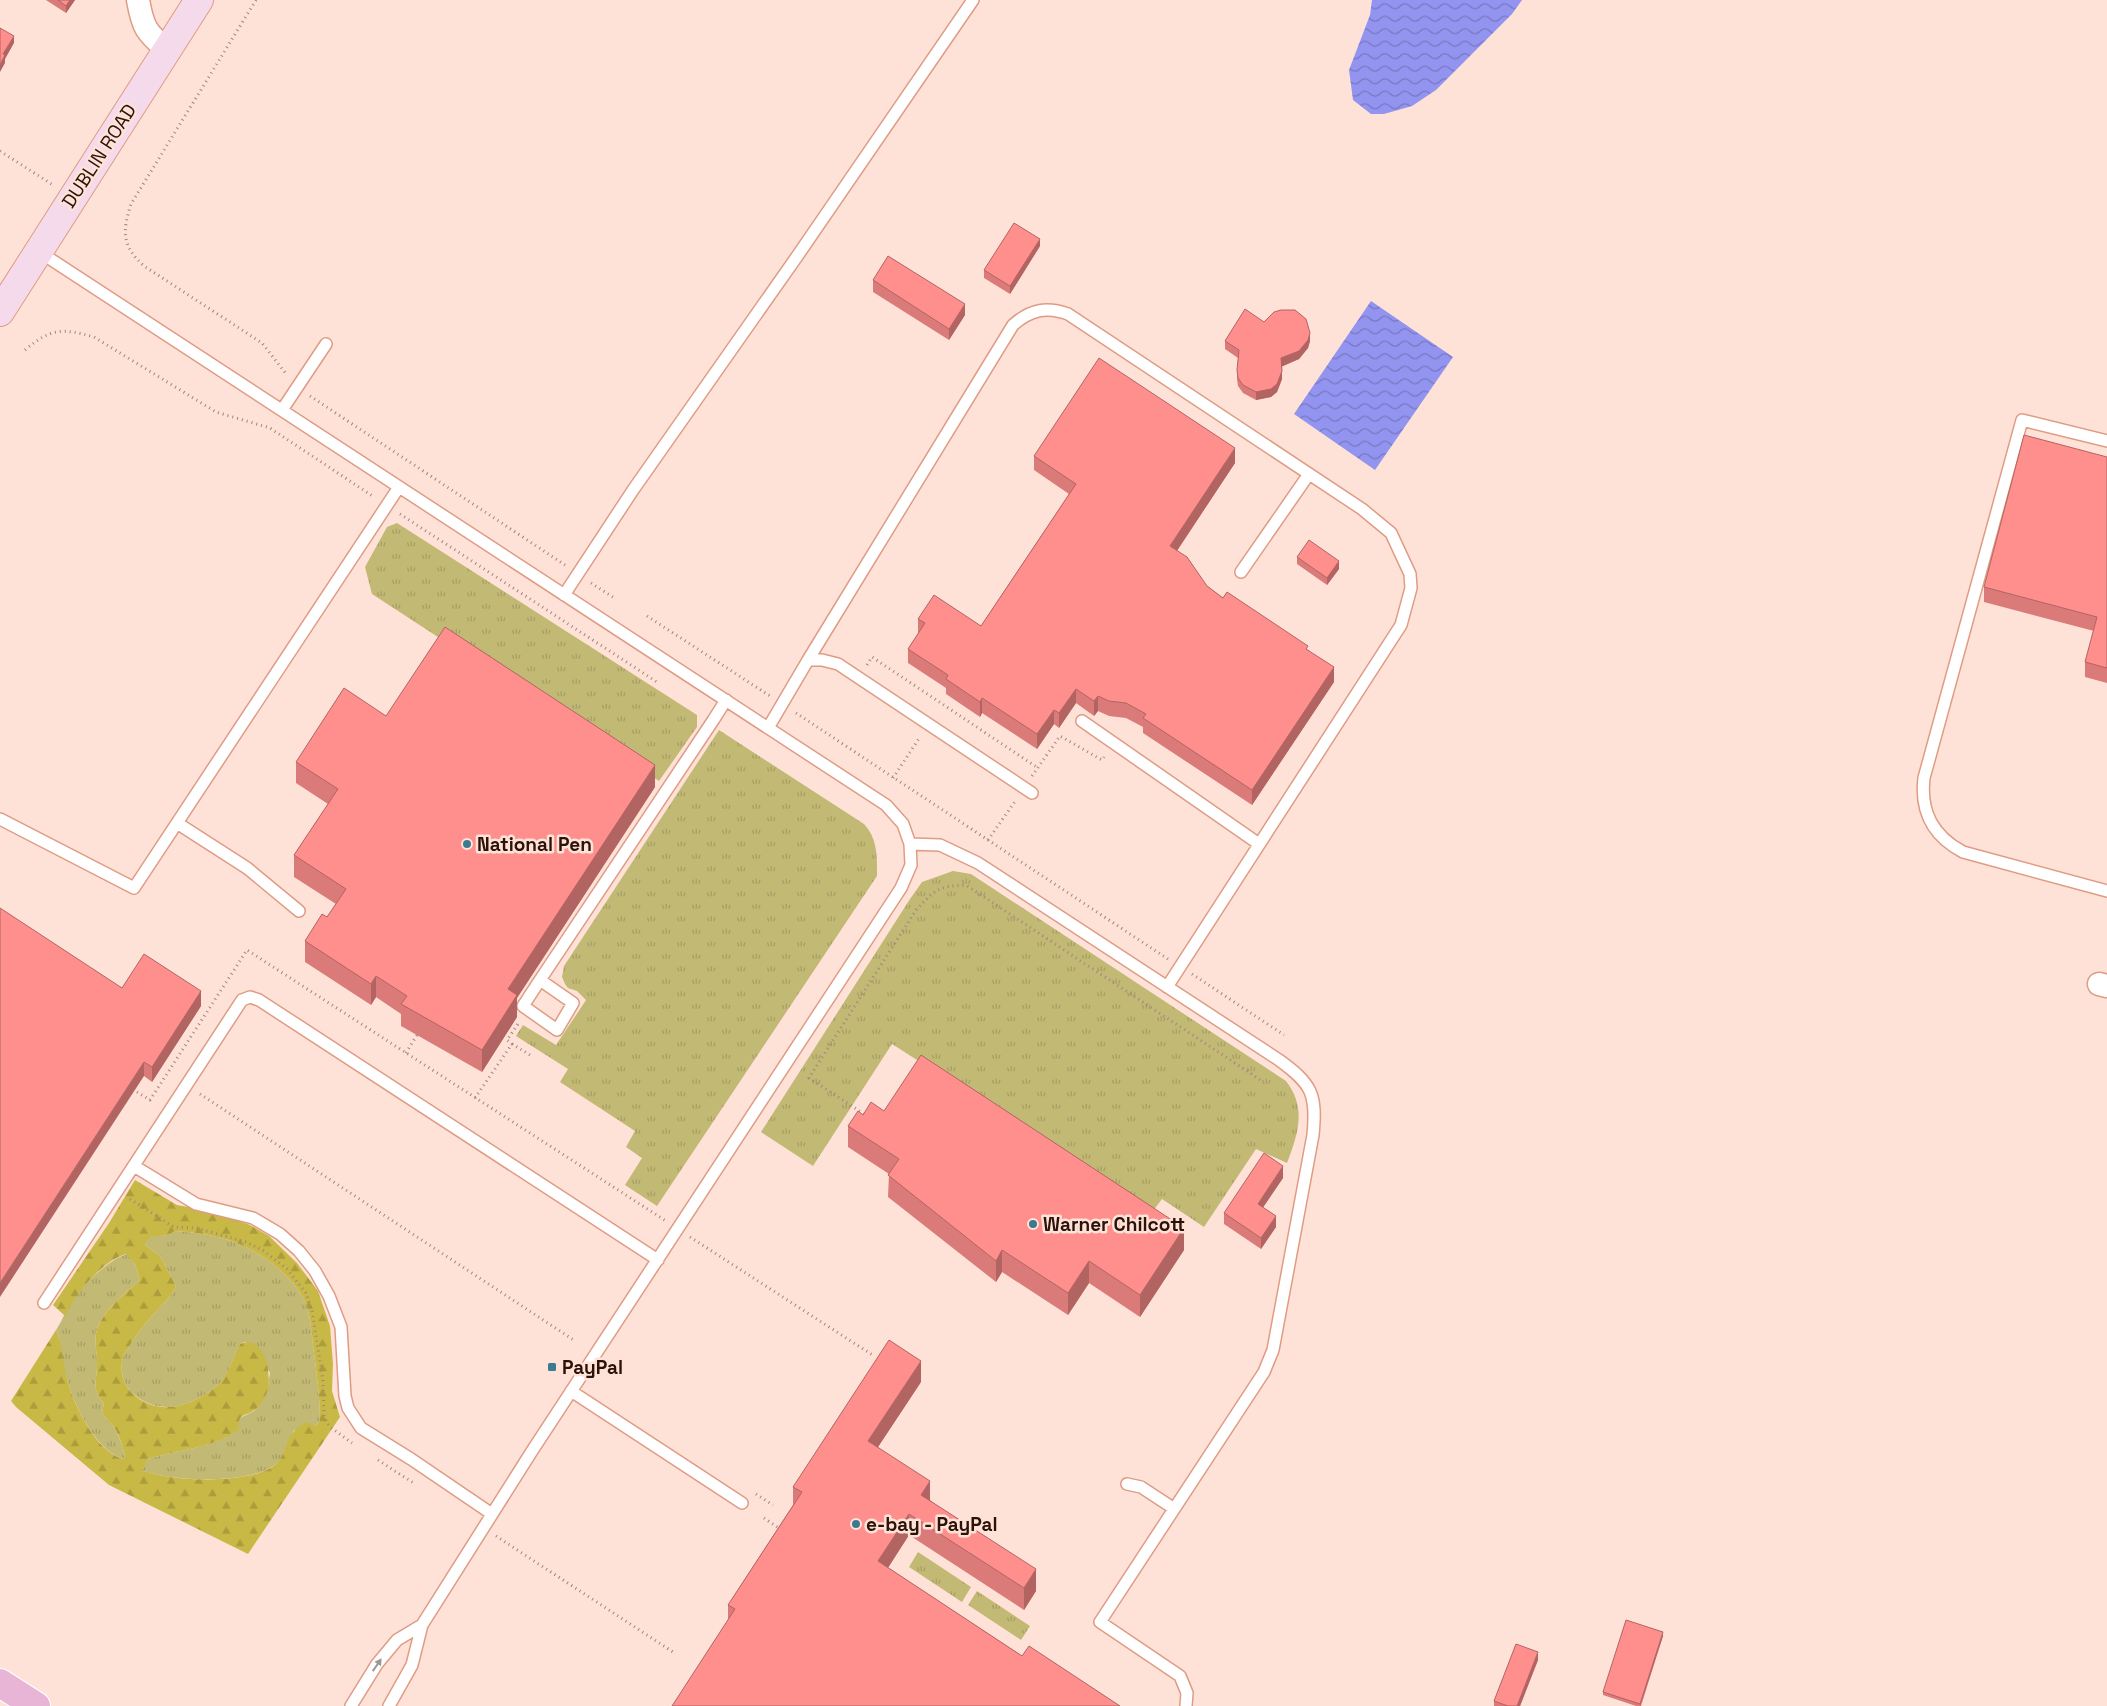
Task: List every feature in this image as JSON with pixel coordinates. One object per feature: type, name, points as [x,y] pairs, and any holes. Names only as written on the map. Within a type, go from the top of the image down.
[{"type":"main road","name":"DUBLIN ROAD","points":[[0,312],[199,0]]},
{"type":"main road","points":[[0,1683],[36,1706]]},
{"type":"street","points":[[138,0],[143,24],[151,35],[167,50]]},
{"type":"lane","points":[[564,595],[633,490],[798,256],[973,0]]},
{"type":"lane","points":[[38,251],[886,805],[903,824],[910,844],[911,866],[901,888],[571,1391],[422,1625],[412,1665],[389,1706]]},
{"type":"lane","points":[[768,728],[781,703],[1013,325],[1024,316],[1038,310],[1055,309],[1068,314],[1362,509],[1391,534],[1410,574],[1411,588],[1402,625],[1167,987]]},
{"type":"lane","points":[[282,410],[326,344]]},
{"type":"lane","points":[[2107,441],[2022,420],[1924,778],[1922,794],[1930,822],[1951,846],[1963,852],[2107,891]]},
{"type":"lane","points":[[1241,572],[1309,474]]},
{"type":"lane","points":[[0,819],[134,888],[399,487]]},
{"type":"lane","points":[[808,660],[822,660],[838,664],[1028,790]]},
{"type":"lane","points":[[540,980],[574,1003],[557,1030],[523,1006],[540,980],[726,700]]},
{"type":"lane","points":[[1082,721],[1260,844]]},
{"type":"lane","points":[[177,822],[247,868],[299,910]]},
{"type":"lane","points":[[910,844],[940,845],[978,863],[1300,1076],[1312,1095],[1315,1111],[1313,1135],[1273,1350],[1264,1372],[1100,1622],[1180,1676],[1187,1693],[1186,1706]]},
{"type":"lane","points":[[44,1304],[242,1000],[250,996],[260,1000],[658,1260]]},
{"type":"lane","points":[[134,1166],[196,1204],[253,1218],[280,1234],[299,1251],[329,1296],[341,1327],[345,1396],[348,1408],[361,1428],[411,1459],[492,1514]]},
{"type":"lane","points":[[571,1391],[742,1503]]},
{"type":"lane","points":[[1127,1484],[1141,1488],[1174,1508]]},
{"type":"lane","points":[[351,1706],[377,1664],[397,1640],[422,1625]]},
{"type":"path","points":[[256,0],[132,204],[124,228],[128,244],[134,256],[144,266],[262,343],[297,387],[616,599]]},
{"type":"path","points":[[0,151],[72,197]]},
{"type":"path","points":[[25,350],[40,337],[54,332],[72,331],[94,337],[216,412],[270,428],[657,682]]},
{"type":"path","points":[[647,616],[1284,1035]]},
{"type":"path","points":[[859,678],[872,657],[1038,768]]},
{"type":"path","points":[[893,778],[941,704]]},
{"type":"path","points":[[988,840],[1028,790],[1038,768],[1060,736],[1102,760],[1113,743]]},
{"type":"path","points":[[864,1114],[809,1078],[916,910],[938,889],[966,885],[1262,1081]]},
{"type":"path","points":[[528,1010],[507,1040],[530,1055]]},
{"type":"path","points":[[406,1053],[417,1035]]},
{"type":"path","points":[[475,1098],[512,1044]]},
{"type":"path","points":[[168,1073],[575,1341]]},
{"type":"path","points":[[118,1191],[174,1227],[196,1228],[246,1242],[264,1251],[287,1269],[306,1293],[312,1311],[323,1380],[324,1418],[330,1427],[359,1448]]},
{"type":"path","points":[[376,1459],[416,1485]]},
{"type":"path","points":[[764,1518],[788,1534]]},
{"type":"path","points":[[483,1528],[654,1637],[673,1652]]},
{"type":"green space","points":[[397,523],[697,715],[697,727],[659,781],[372,594],[365,567],[387,527]]},
{"type":"green space","points":[[719,730],[864,824],[874,842],[877,855],[877,876],[657,1206],[625,1185],[642,1158],[626,1147],[635,1131],[560,1082],[568,1069],[516,1036],[523,1025],[556,1045],[586,1000],[577,991],[568,988],[565,984],[562,977],[564,966]]},
{"type":"green space","points":[[953,871],[971,874],[1286,1081],[1297,1101],[1298,1111],[1297,1131],[1287,1163],[1256,1149],[1204,1227],[1162,1199],[1153,1211],[892,1044],[813,1166],[761,1132],[922,882]]},
{"type":"green space","points":[[135,1180],[177,1205],[211,1211],[250,1225],[269,1236],[297,1263],[318,1291],[330,1326],[333,1364],[332,1391],[340,1417],[248,1554],[109,1485],[11,1401],[56,1330],[71,1392],[82,1416],[97,1440],[106,1449],[115,1456],[125,1459],[119,1437],[103,1414],[104,1403],[96,1391],[96,1333],[108,1310],[140,1280],[135,1264],[126,1254],[108,1264],[90,1279],[75,1298],[65,1316],[53,1305],[109,1223]],"holes":[[[175,1231],[191,1232],[232,1241],[268,1260],[294,1284],[302,1296],[308,1311],[318,1383],[320,1421],[315,1426],[306,1422],[297,1428],[291,1435],[282,1456],[276,1464],[253,1475],[222,1479],[190,1479],[161,1476],[142,1471],[148,1459],[206,1445],[238,1430],[240,1418],[251,1412],[263,1400],[269,1384],[265,1357],[255,1344],[248,1342],[240,1344],[222,1381],[202,1397],[189,1402],[176,1406],[160,1407],[141,1400],[127,1387],[123,1378],[122,1368],[124,1354],[149,1319],[172,1294],[176,1286],[160,1256],[145,1245],[150,1237],[169,1235]]]},
{"type":"green space","points":[[175,1231],[205,1234],[232,1241],[268,1260],[294,1284],[300,1292],[308,1311],[317,1373],[320,1421],[315,1426],[294,1430],[286,1450],[279,1461],[270,1468],[257,1473],[225,1479],[191,1479],[161,1476],[141,1471],[148,1459],[206,1445],[237,1430],[240,1418],[254,1411],[267,1391],[270,1373],[252,1344],[245,1342],[240,1344],[222,1381],[196,1400],[170,1407],[150,1404],[133,1394],[127,1386],[123,1378],[122,1368],[124,1354],[149,1319],[172,1294],[176,1286],[160,1256],[145,1245],[150,1236],[169,1235]]},
{"type":"green space","points":[[127,1254],[135,1264],[140,1280],[108,1310],[99,1325],[95,1341],[97,1364],[96,1391],[104,1403],[104,1416],[113,1426],[119,1437],[125,1459],[115,1456],[106,1449],[82,1416],[65,1373],[56,1330],[72,1300],[85,1284],[113,1261]]},
{"type":"green space","points":[[918,1552],[971,1587],[962,1602],[909,1567]]},
{"type":"green space","points":[[977,1591],[1030,1626],[1021,1640],[968,1605]]},
{"type":"water","points":[[1372,0],[1522,0],[1512,14],[1436,90],[1412,106],[1384,114],[1371,114],[1353,100],[1349,70],[1370,15]]},
{"type":"water","points":[[1371,301],[1453,357],[1375,470],[1294,414]]},
{"type":"building","points":[[58,0],[70,0],[66,6]]},
{"type":"building","points":[[0,28],[14,36],[3,54],[5,55],[0,65]]},
{"type":"building","points":[[1014,223],[1040,239],[1010,286],[984,270]]},
{"type":"building","points":[[888,256],[965,304],[949,329],[873,280]]},
{"type":"building","points":[[1245,309],[1264,322],[1274,312],[1281,310],[1295,310],[1306,319],[1310,333],[1308,340],[1299,351],[1281,358],[1282,371],[1277,384],[1271,389],[1256,392],[1243,385],[1238,378],[1237,370],[1239,350],[1225,341]]},
{"type":"building","points":[[1099,358],[1235,448],[1170,546],[1187,557],[1207,586],[1223,598],[1227,592],[1308,646],[1306,649],[1334,667],[1252,790],[1143,718],[1146,714],[1126,703],[1109,701],[1098,696],[1094,701],[1076,689],[1059,713],[1054,710],[1037,734],[982,698],[980,702],[946,679],[948,675],[908,649],[925,623],[918,619],[934,595],[981,626],[1076,484],[1034,456]]},
{"type":"building","points":[[2024,435],[2107,457],[2107,668],[2085,662],[2097,617],[1984,587]]},
{"type":"building","points":[[1309,540],[1339,561],[1327,578],[1297,557]]},
{"type":"building","name":"National Pen","points":[[445,627],[655,765],[508,989],[517,995],[482,1050],[401,1004],[407,996],[376,976],[371,984],[305,941],[322,914],[327,917],[346,889],[294,855],[338,789],[296,762],[344,688],[386,716]]},
{"type":"building","points":[[0,908],[122,988],[144,954],[201,991],[152,1067],[144,1062],[0,1283]]},
{"type":"building","name":"Warner Chilcott","points":[[921,1055],[1184,1228],[1140,1295],[1089,1261],[1068,1293],[1002,1250],[996,1261],[888,1175],[899,1159],[848,1126],[858,1111],[863,1115],[871,1102],[884,1111]]},
{"type":"building","points":[[1264,1153],[1283,1166],[1258,1204],[1276,1216],[1261,1238],[1224,1213]]},
{"type":"building","name":"e-bay - PayPal","points":[[889,1340],[921,1361],[868,1441],[930,1481],[921,1495],[1036,1569],[1024,1588],[909,1514],[878,1561],[1022,1656],[1029,1646],[1120,1706],[672,1706],[735,1609],[728,1605],[802,1492],[793,1487]]},
{"type":"building","points":[[1626,1620],[1663,1632],[1640,1704],[1603,1692]]},
{"type":"building","points":[[1516,1644],[1538,1652],[1517,1706],[1508,1706],[1494,1701]]},
{"type":"place","name":"National Pen","points":[[467,844]]},
{"type":"place","name":"Warner Chilcott","points":[[1033,1224]]},
{"type":"place","name":"PayPal","points":[[552,1367]]},
{"type":"place","name":"e-bay - PayPal","points":[[856,1524]]}]
